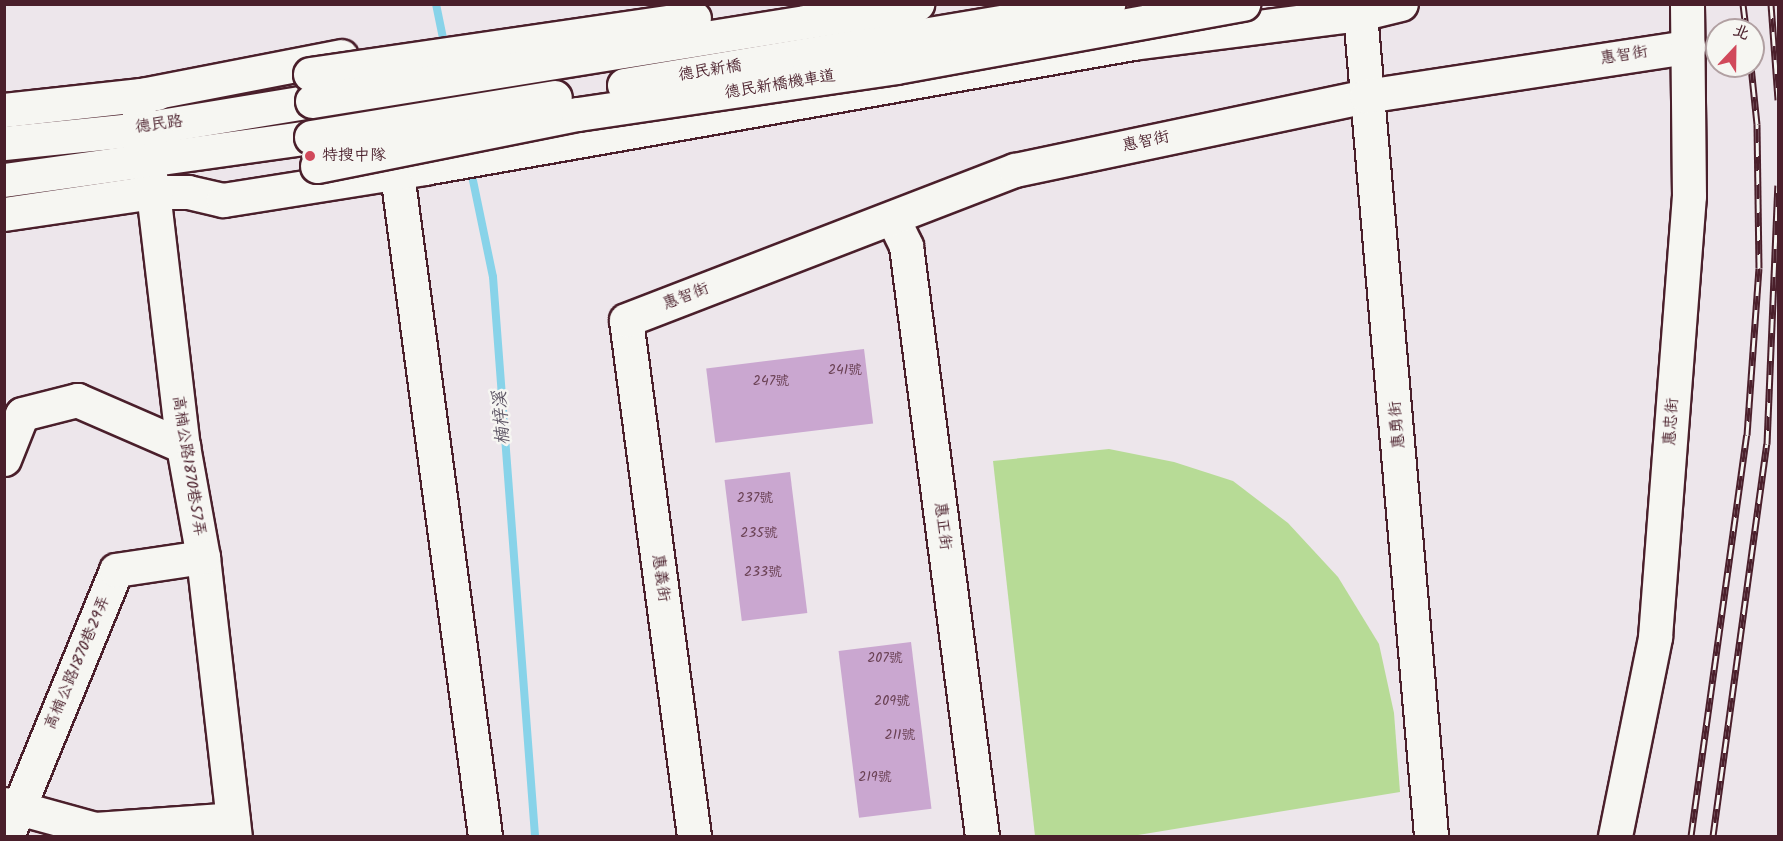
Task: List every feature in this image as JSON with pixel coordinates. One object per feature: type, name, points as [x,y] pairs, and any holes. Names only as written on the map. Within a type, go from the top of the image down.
[{"type":"street","points":[[136,96],[311,88],[785,4]]},
{"type":"street","name":"德民新橋","points":[[311,88],[917,4]]},
{"type":"street","name":"德民新橋","points":[[314,151],[1108,4]]},
{"type":"street","name":"德民新橋機車道","points":[[314,151],[896,67],[1243,4]]},
{"type":"street","points":[[4,214],[153,192],[188,192],[223,200],[411,170],[1134,43],[1360,15],[1401,4]]},
{"type":"street","name":"惠忠街","points":[[1615,837],[1655,637],[1689,196],[1688,4]]},
{"type":"street","name":"惠勇街","points":[[1360,15],[1398,423],[1431,837]]},
{"type":"street","name":"惠智街","points":[[626,320],[893,219],[1015,170],[1366,96],[1688,47]]},
{"type":"street","points":[[136,96],[378,49],[411,170],[485,837]]},
{"type":"street","name":"德民路","points":[[4,180],[145,144],[311,88]]},
{"type":"street","name":"德民路","points":[[4,110],[136,96]]},
{"type":"street","name":"高楠公路1870巷57弄","points":[[136,96],[153,192],[183,446],[202,557],[234,828]]},
{"type":"street","name":"德民路","points":[[4,143],[145,144],[314,151]]},
{"type":"street","points":[[188,192],[314,151]]},
{"type":"street","name":"惠正街","points":[[893,219],[906,246],[982,837]]},
{"type":"street","name":"惠義街","points":[[626,320],[694,837]]},
{"type":"street","points":[[4,459],[22,414],[77,400],[183,446]]},
{"type":"street","name":"高楠公路1870巷29弄","points":[[10,816],[116,570],[202,557]]},
{"type":"street","points":[[10,816],[95,829],[234,828]]},
{"type":"green space","points":[[1109,449],[1174,462],[1233,481],[1288,523],[1338,577],[1379,644],[1394,713],[1400,792],[1132,836],[1035,836],[993,461]]},
{"type":"building","points":[[864,349],[873,423],[715,443],[706,368]]},
{"type":"building","points":[[790,472],[807,613],[742,621],[724,480]]},
{"type":"building","points":[[911,642],[931,809],[859,818],[839,651]]},
{"type":"waterway","name":"楠梓溪","points":[[436,4],[445,48]]},
{"type":"waterway","name":"楠梓溪","points":[[470,166],[493,277],[535,836]]},
{"type":"railway","points":[[1743,4],[1745,18]]},
{"type":"railway","points":[[1771,4],[1778,100]]},
{"type":"railway","points":[[1691,836],[1747,435],[1759,268],[1757,124],[1752,78]]},
{"type":"railway","points":[[1713,836],[1767,444],[1778,185]]},
{"type":"place","name":"特搜中隊","points":[[310,156]]}]
